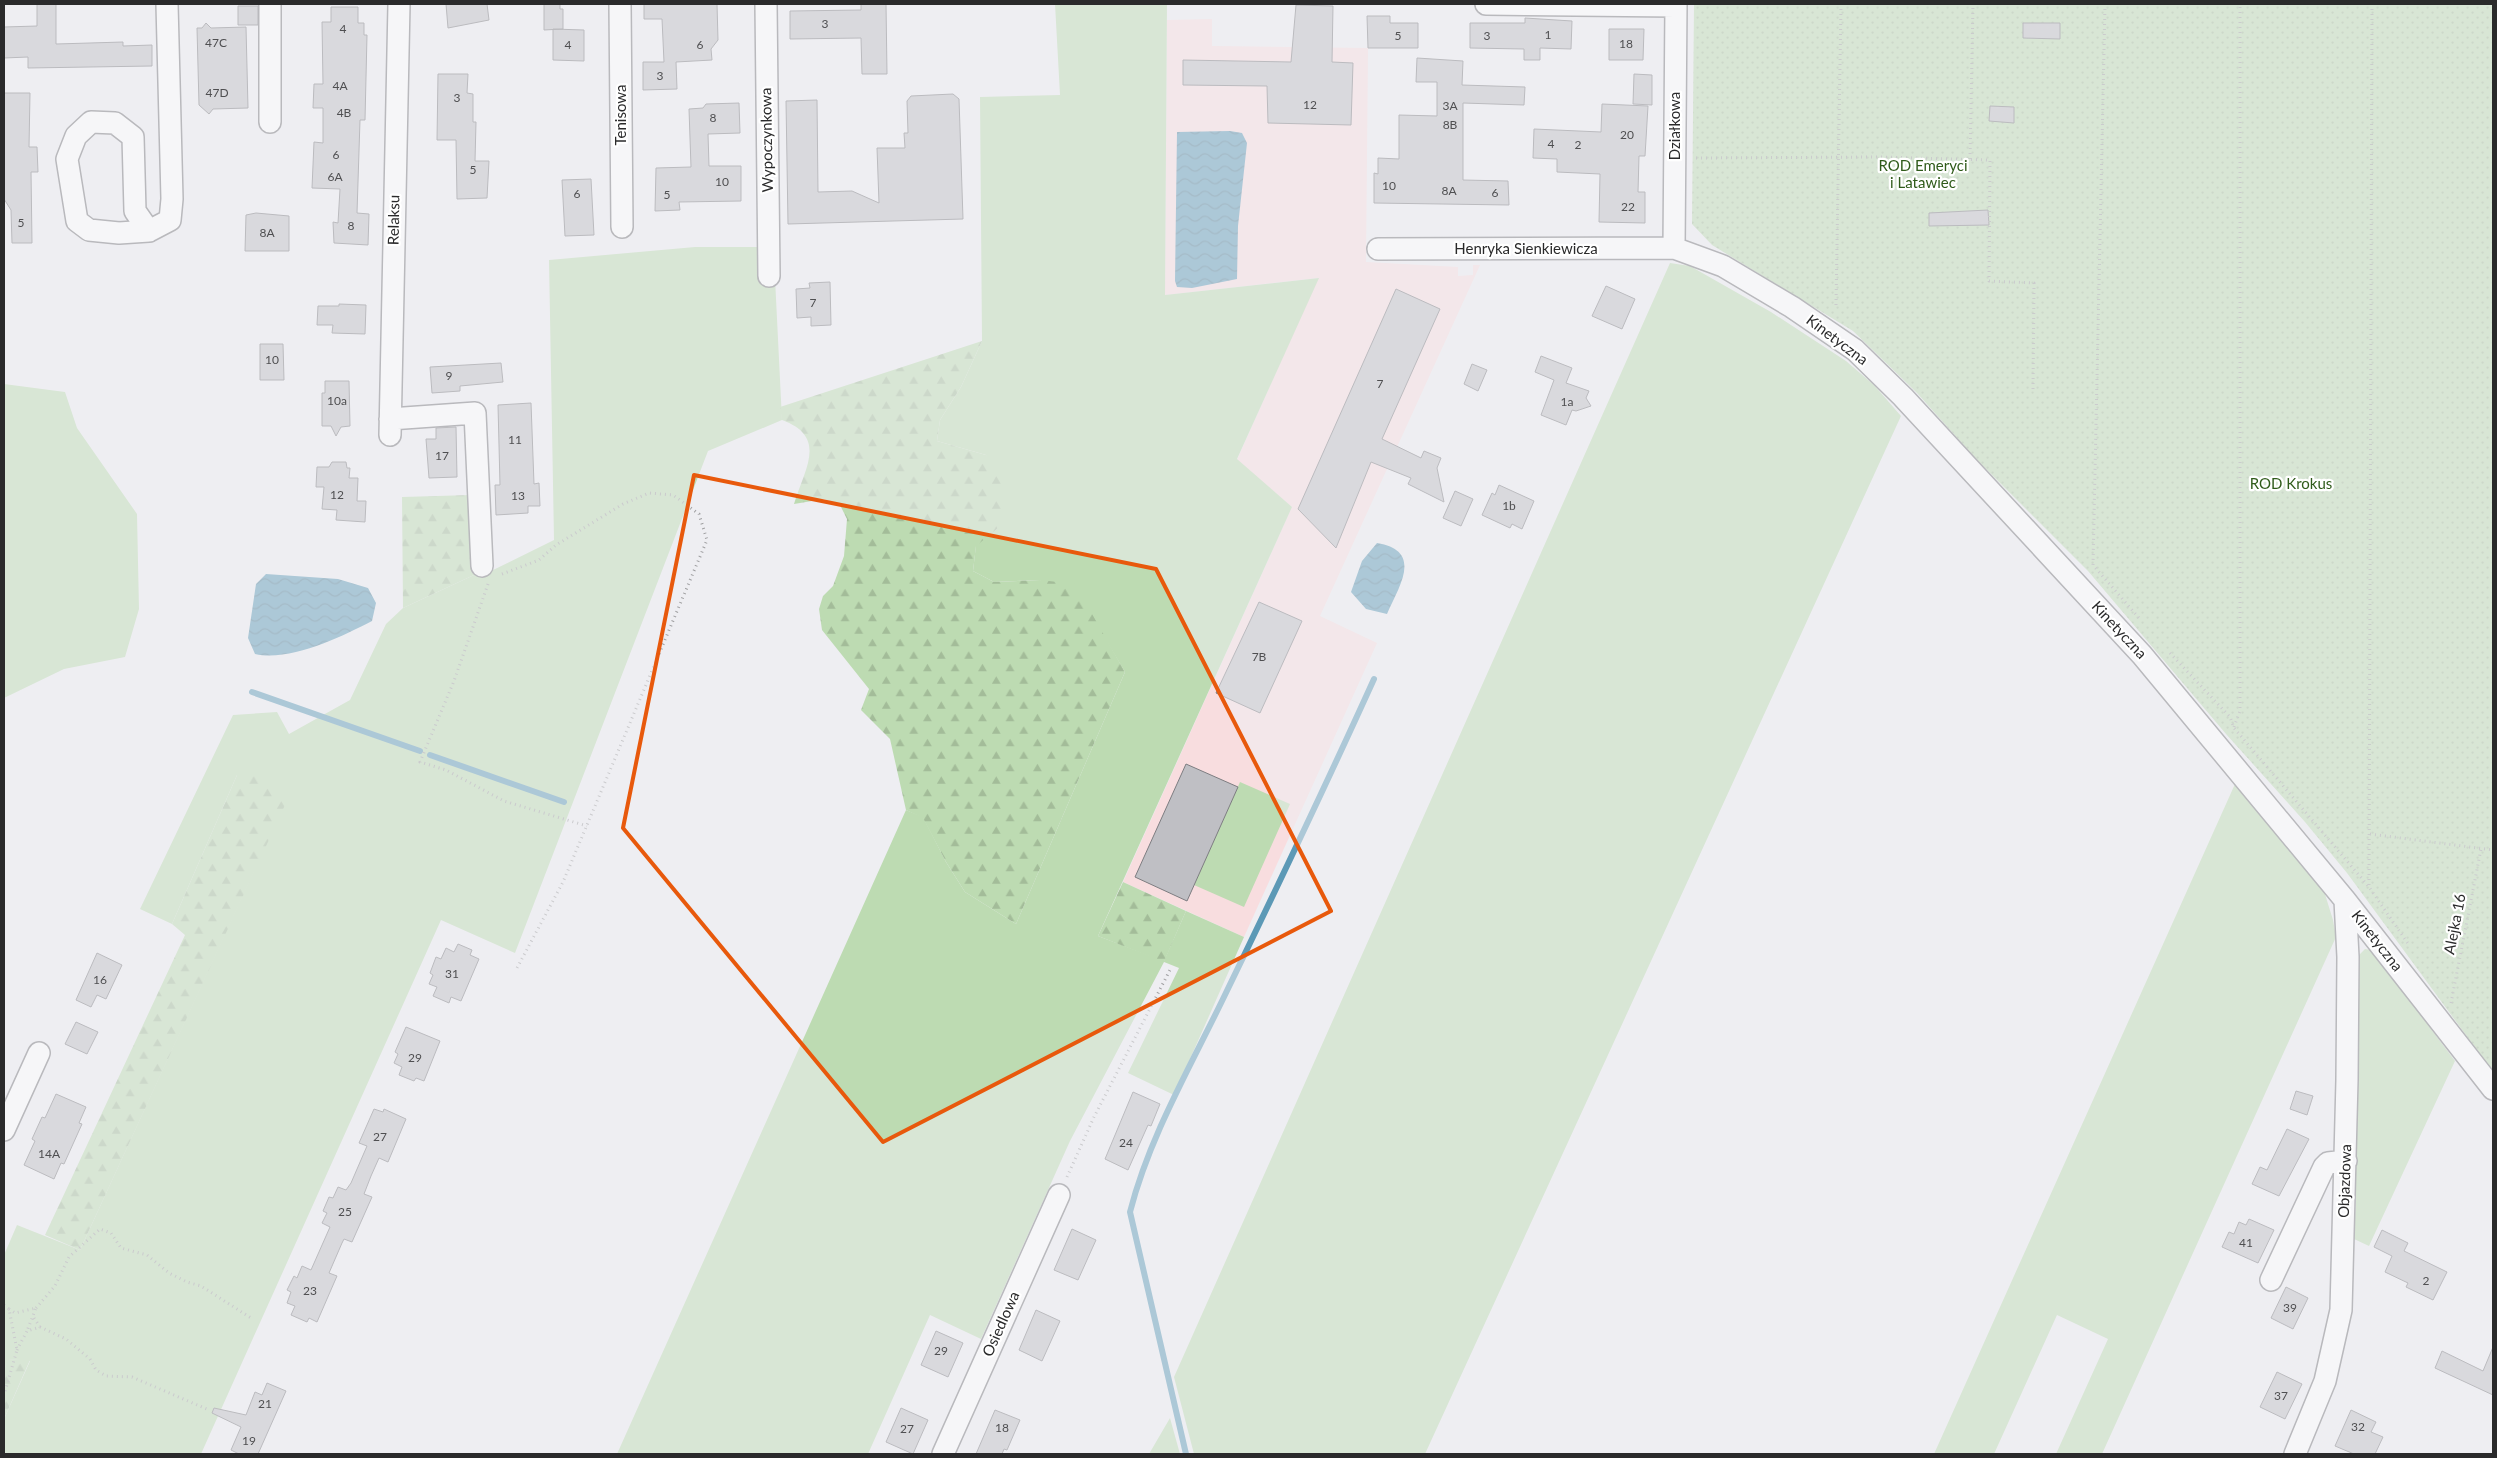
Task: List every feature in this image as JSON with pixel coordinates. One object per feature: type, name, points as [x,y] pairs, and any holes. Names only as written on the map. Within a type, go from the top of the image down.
[{"type":"street","points":[[149,230],[135,211],[133,137],[115,123],[91,122],[76,136],[67,159],[76,221],[89,230],[119,233],[149,230],[170,220],[172,199],[168,4]]},
{"type":"street","points":[[270,4],[270,122]]},
{"type":"street","name":"Relaksu","points":[[399,4],[390,427],[476,413],[491,573]]},
{"type":"street","name":"Tenisowa","points":[[620,4],[622,227]]},
{"type":"street","name":"Wypoczynkowa","points":[[766,4],[769,276]]},
{"type":"street","points":[[1486,4],[1676,5]]},
{"type":"street","name":"Działkowa","points":[[1674,248],[1676,5]]},
{"type":"street","name":"Henryka Sienkiewicza","points":[[1378,249],[1674,248]]},
{"type":"street","name":"Kinetyczna","points":[[1674,248],[1723,266],[1792,307],[1855,350],[1903,397],[2142,655],[2345,900],[2493,1089]]},
{"type":"street","name":"Objazdowa","points":[[2295,1454],[2325,1381],[2341,1310],[2346,1161],[2348,957],[2345,900]]},
{"type":"street","points":[[4,1130],[38,1053]]},
{"type":"street","points":[[2271,1280],[2324,1167],[2328,1163],[2346,1161]]},
{"type":"street","name":"Osiedlowa","points":[[943,1454],[1059,1195]]},
{"type":"path","points":[[1836,305],[1841,4]]},
{"type":"path","points":[[1970,159],[1973,4]]},
{"type":"path","points":[[2105,4],[2093,565],[2141,621]]},
{"type":"path","points":[[2234,728],[2240,711],[2240,4]]},
{"type":"path","points":[[2369,887],[2372,4]]},
{"type":"path","points":[[1675,159],[1838,158],[1990,160],[1989,281],[2034,283],[2033,391]]},
{"type":"path","points":[[516,968],[563,882],[587,826],[707,540],[699,514],[673,495],[649,493],[623,504],[556,545],[539,560],[491,573],[454,681],[420,762],[446,770],[504,801],[587,826]]},
{"type":"path","points":[[2166,648],[2230,717],[2234,728],[2369,887],[2412,949]]},
{"type":"path","points":[[2370,834],[2493,850]]},
{"type":"path","name":"Alejka 16","points":[[2451,1003],[2481,849]]},
{"type":"path","points":[[1059,1195],[1094,1117],[1171,968]]},
{"type":"path","points":[[2446,995],[2456,1010]]},
{"type":"path","points":[[4,1394],[17,1350],[36,1308],[55,1286],[68,1257],[100,1229],[111,1234],[121,1248],[148,1255],[169,1273],[201,1286],[251,1318]]},
{"type":"path","points":[[4,1305],[15,1313],[36,1308]]},
{"type":"path","points":[[9,1309],[17,1350]]},
{"type":"path","points":[[34,1314],[34,1319],[40,1327],[66,1339],[90,1359],[96,1370],[106,1376],[132,1377],[209,1410]]},
{"type":"path","points":[[27,1331],[40,1327]]},
{"type":"highlighted area","points":[[694,475],[1156,569],[1331,911],[883,1142],[623,828]]},
{"type":"shaded area","points":[[1212,19],[1212,46],[1368,48],[1366,262],[1458,267],[1458,276],[1473,275],[1473,265],[1480,265],[1320,616],[1377,643],[1244,937],[1123,882],[1292,507],[1237,460],[1318,278],[1165,295],[1167,20]]},
{"type":"green space","points":[[1055,4],[1167,4],[1165,295],[1319,278],[1237,459],[1292,507],[1098,936],[1164,961],[1186,911],[1244,937],[1174,1095],[1128,1073],[1179,968],[1164,962],[1070,1141],[981,1339],[930,1315],[868,1454],[617,1454],[906,810],[923,817],[946,862],[965,892],[1016,924],[1125,672],[1097,625],[1040,580],[994,582],[973,571],[976,545],[997,529],[986,455],[937,441],[940,420],[961,387],[982,341],[980,97],[1060,95]]},
{"type":"green space","name":"ROD Krokus","points":[[1694,4],[2493,4],[2493,1072],[2347,873],[2088,571],[1976,459],[1917,393],[1853,331],[1712,245],[1692,224]]},
{"type":"green space","points":[[695,247],[760,247],[775,278],[782,420],[708,451],[515,953],[441,920],[201,1454],[4,1454],[4,1419],[30,1361],[9,1359],[4,1370],[4,1255],[17,1225],[80,1250],[289,794],[237,775],[172,924],[140,909],[233,715],[277,712],[289,734],[350,700],[386,624],[403,608],[489,568],[489,572],[554,540],[549,260]]},
{"type":"green space","points":[[1670,263],[1690,266],[1771,312],[1846,361],[1874,385],[1901,416],[1425,1454],[1194,1454],[1174,1377]]},
{"type":"green space","points":[[982,341],[961,387],[940,420],[937,441],[986,455],[1002,477],[1002,503],[997,529],[976,546],[973,571],[994,582],[1040,580],[1075,584],[1125,672],[1016,924],[965,892],[946,862],[923,818],[906,810],[890,739],[861,710],[869,689],[822,630],[819,609],[823,596],[833,586],[844,556],[847,519],[840,505],[824,499],[794,504],[807,466],[809,445],[805,435],[796,427],[782,420],[780,407]]},
{"type":"green space","points":[[4,384],[65,392],[77,428],[137,514],[139,609],[125,657],[64,669],[4,698]]},
{"type":"green space","points":[[471,495],[474,575],[403,608],[402,497]]},
{"type":"green space","points":[[262,774],[290,794],[80,1250],[45,1235],[185,935],[172,924],[237,775]]},
{"type":"green space","points":[[1240,782],[1290,804],[1244,907],[1194,885]]},
{"type":"green space","points":[[2235,784],[2324,891],[2336,937],[2102,1454],[2056,1454],[2108,1339],[2057,1315],[1994,1454],[1934,1454]]},
{"type":"green space","points":[[1123,882],[1186,911],[1164,962],[1098,936]]},
{"type":"green space","points":[[2365,949],[2371,950],[2407,992],[2455,1061],[2369,1246],[2354,1239],[2356,1199],[2354,1101],[2359,955]]},
{"type":"green space","points":[[8,1359],[30,1360],[4,1419],[4,1370]]},
{"type":"green space","points":[[1170,1418],[1180,1454],[1149,1454]]},
{"type":"water","points":[[1230,131],[1242,133],[1247,143],[1238,226],[1237,279],[1192,288],[1177,287],[1175,281],[1177,132]]},
{"type":"water","points":[[1377,543],[1391,547],[1400,554],[1404,562],[1402,581],[1387,614],[1366,609],[1351,592],[1362,561]]},
{"type":"water","points":[[266,574],[338,579],[368,588],[376,603],[372,621],[331,641],[299,651],[269,656],[255,654],[248,638],[256,584]]},
{"type":"building","points":[[37,4],[56,4],[56,44],[123,42],[123,46],[152,45],[152,66],[28,68],[28,57],[4,58],[4,27],[37,26]]},
{"type":"building","points":[[446,4],[487,4],[489,20],[448,28]]},
{"type":"building","points":[[544,4],[560,4],[560,9],[563,9],[563,29],[544,30]]},
{"type":"building","points":[[644,4],[717,4],[718,40],[711,49],[712,60],[676,62],[677,89],[643,90],[643,62],[664,62],[662,19],[644,19]]},
{"type":"building","points":[[861,4],[886,4],[887,74],[862,74],[861,38],[790,39],[790,11],[861,10]]},
{"type":"building","points":[[1296,5],[1333,6],[1332,62],[1353,63],[1351,125],[1268,123],[1267,86],[1183,85],[1183,60],[1291,62]]},
{"type":"building","points":[[238,6],[258,6],[258,25],[238,25]]},
{"type":"building","points":[[331,7],[358,7],[358,23],[364,23],[364,35],[367,35],[365,120],[360,120],[357,213],[369,214],[368,245],[334,243],[333,222],[338,223],[340,189],[312,188],[314,142],[323,143],[323,108],[313,108],[314,84],[323,84],[322,22],[331,22]]},
{"type":"building","points":[[1367,16],[1390,16],[1390,23],[1418,23],[1418,48],[1368,48]]},
{"type":"building","points":[[1525,18],[1572,21],[1571,49],[1540,48],[1540,60],[1524,60],[1524,49],[1470,48],[1470,23],[1525,23]]},
{"type":"building","points":[[206,23],[211,28],[246,27],[248,108],[213,109],[209,114],[199,105],[197,28],[202,28]]},
{"type":"building","points":[[2023,23],[2060,23],[2060,39],[2023,38]]},
{"type":"building","points":[[553,29],[584,30],[584,61],[553,60]]},
{"type":"building","points":[[1609,29],[1644,29],[1643,60],[1609,60]]},
{"type":"building","points":[[1417,58],[1463,61],[1462,85],[1525,87],[1524,105],[1463,103],[1463,180],[1508,181],[1509,205],[1374,203],[1374,173],[1378,174],[1378,158],[1399,159],[1399,115],[1437,116],[1437,82],[1416,82]]},
{"type":"building","points":[[438,74],[468,74],[467,93],[473,94],[473,122],[476,122],[475,161],[489,161],[487,198],[457,199],[456,140],[437,140]]},
{"type":"building","points":[[1634,74],[1652,75],[1652,105],[1633,104]]},
{"type":"building","points":[[4,93],[30,93],[29,147],[37,147],[38,172],[31,172],[32,243],[12,243],[11,210],[4,199]]},
{"type":"building","points":[[953,94],[959,99],[963,219],[788,224],[786,101],[817,100],[818,192],[852,191],[879,203],[877,148],[905,148],[904,133],[908,133],[907,101],[911,96]]},
{"type":"building","points":[[739,103],[740,133],[708,134],[709,166],[741,166],[741,201],[679,202],[680,210],[655,211],[656,168],[691,167],[689,109],[703,108],[706,104]]},
{"type":"building","points":[[1602,104],[1648,106],[1645,156],[1639,156],[1638,192],[1645,192],[1645,223],[1599,222],[1600,174],[1557,172],[1557,159],[1533,158],[1534,129],[1601,132]]},
{"type":"building","points":[[1990,106],[2014,107],[2014,123],[1989,121]]},
{"type":"building","points":[[591,179],[594,235],[565,236],[562,180]]},
{"type":"building","points":[[1988,210],[1989,225],[1929,226],[1929,213]]},
{"type":"building","points":[[256,213],[289,216],[289,251],[245,251],[246,215]]},
{"type":"building","points":[[830,282],[831,325],[811,326],[811,317],[797,318],[796,289],[810,288],[809,283]]},
{"type":"building","points":[[1606,286],[1635,299],[1622,329],[1592,316]]},
{"type":"building","points":[[1396,289],[1440,309],[1382,439],[1421,458],[1424,451],[1441,458],[1437,468],[1444,502],[1408,484],[1411,478],[1371,462],[1336,548],[1298,509]]},
{"type":"building","points":[[339,304],[366,305],[365,334],[332,333],[333,325],[317,325],[318,306],[339,306]]},
{"type":"building","points":[[260,344],[283,344],[284,380],[260,380]]},
{"type":"building","points":[[1541,356],[1572,368],[1566,383],[1589,391],[1586,398],[1591,406],[1576,411],[1572,410],[1566,425],[1541,415],[1554,380],[1535,372]]},
{"type":"building","points":[[501,363],[503,382],[460,386],[460,391],[432,393],[430,367]]},
{"type":"building","points":[[1472,364],[1487,370],[1478,391],[1464,384]]},
{"type":"building","points":[[325,381],[349,381],[350,426],[341,427],[336,436],[331,426],[322,426],[322,393],[325,393]]},
{"type":"building","points":[[531,403],[534,484],[539,483],[540,506],[528,506],[528,513],[496,515],[495,485],[500,485],[498,405]]},
{"type":"building","points":[[456,427],[457,477],[429,478],[426,439],[436,439],[436,428]]},
{"type":"building","points":[[332,462],[346,462],[347,468],[350,468],[349,478],[358,478],[357,501],[366,501],[365,522],[336,520],[337,510],[322,509],[324,487],[316,487],[317,467],[329,467]]},
{"type":"building","points":[[1499,485],[1534,501],[1522,529],[1512,524],[1510,528],[1482,515],[1492,493],[1495,495]]},
{"type":"building","points":[[1455,491],[1473,499],[1461,526],[1443,518]]},
{"type":"building","points":[[1259,602],[1302,621],[1260,713],[1216,693]]},
{"type":"building","points":[[1186,764],[1238,787],[1187,901],[1135,877]]},
{"type":"building","points":[[458,944],[472,950],[470,955],[479,959],[461,1001],[451,997],[449,1003],[433,996],[437,987],[429,984],[433,975],[430,973],[436,957],[441,959],[446,948],[454,952]]},
{"type":"building","points":[[97,953],[122,965],[106,999],[97,995],[91,1007],[76,1000]]},
{"type":"building","points":[[76,1022],[98,1032],[87,1054],[65,1044]]},
{"type":"building","points":[[406,1027],[440,1041],[424,1081],[416,1078],[414,1081],[399,1075],[402,1067],[394,1063],[398,1054],[395,1052]]},
{"type":"building","points":[[2296,1091],[2313,1096],[2307,1115],[2290,1109]]},
{"type":"building","points":[[1133,1092],[1160,1104],[1151,1126],[1148,1125],[1128,1170],[1105,1159]]},
{"type":"building","points":[[56,1094],[86,1107],[79,1123],[82,1124],[64,1164],[61,1163],[54,1179],[24,1165],[35,1141],[32,1139],[42,1117],[45,1118]]},
{"type":"building","points":[[374,1109],[383,1112],[384,1109],[406,1119],[388,1162],[379,1158],[371,1176],[364,1194],[372,1197],[352,1242],[344,1239],[342,1243],[329,1273],[337,1276],[317,1322],[309,1318],[307,1322],[291,1315],[295,1306],[287,1303],[291,1292],[287,1290],[294,1276],[297,1278],[302,1266],[311,1270],[330,1227],[322,1223],[327,1213],[323,1211],[329,1197],[333,1198],[338,1187],[346,1190],[351,1183],[367,1146],[359,1143]]},
{"type":"building","points":[[2287,1129],[2309,1139],[2279,1196],[2252,1184],[2260,1167],[2267,1170]]},
{"type":"building","points":[[2249,1219],[2274,1230],[2258,1263],[2222,1247],[2229,1232],[2234,1234],[2239,1222],[2246,1225]]},
{"type":"building","points":[[1072,1229],[1096,1240],[1078,1280],[1054,1270]]},
{"type":"building","points":[[2382,1230],[2408,1243],[2404,1251],[2447,1272],[2433,1300],[2406,1287],[2408,1283],[2385,1272],[2392,1256],[2374,1247]]},
{"type":"building","points":[[2286,1287],[2308,1298],[2293,1329],[2271,1318]]},
{"type":"building","points":[[1036,1310],[1060,1321],[1042,1361],[1019,1350]]},
{"type":"building","points":[[936,1331],[963,1343],[948,1377],[921,1365]]},
{"type":"building","points":[[2493,1347],[2493,1395],[2435,1368],[2442,1351],[2483,1371]]},
{"type":"building","points":[[2277,1372],[2302,1384],[2285,1419],[2260,1407]]},
{"type":"building","points":[[267,1383],[286,1391],[258,1454],[239,1454],[231,1450],[241,1427],[212,1413],[214,1408],[246,1415],[255,1392],[262,1395]]},
{"type":"building","points":[[901,1408],[928,1420],[913,1454],[886,1442]]},
{"type":"building","points":[[995,1410],[1020,1420],[1007,1450],[1004,1449],[1002,1454],[976,1454]]},
{"type":"building","points":[[2351,1410],[2376,1422],[2371,1432],[2383,1437],[2375,1454],[2354,1454],[2335,1446]]},
{"type":"waterway","points":[[1186,1454],[1130,1212],[1148,1157],[1171,1104],[1280,881],[1374,679]]},
{"type":"waterway","points":[[252,692],[420,751]]},
{"type":"waterway","points":[[430,755],[564,802]]},
{"type":"park label","name":"ROD Emeryci i Latawiec","points":[[1923,174]]}]
